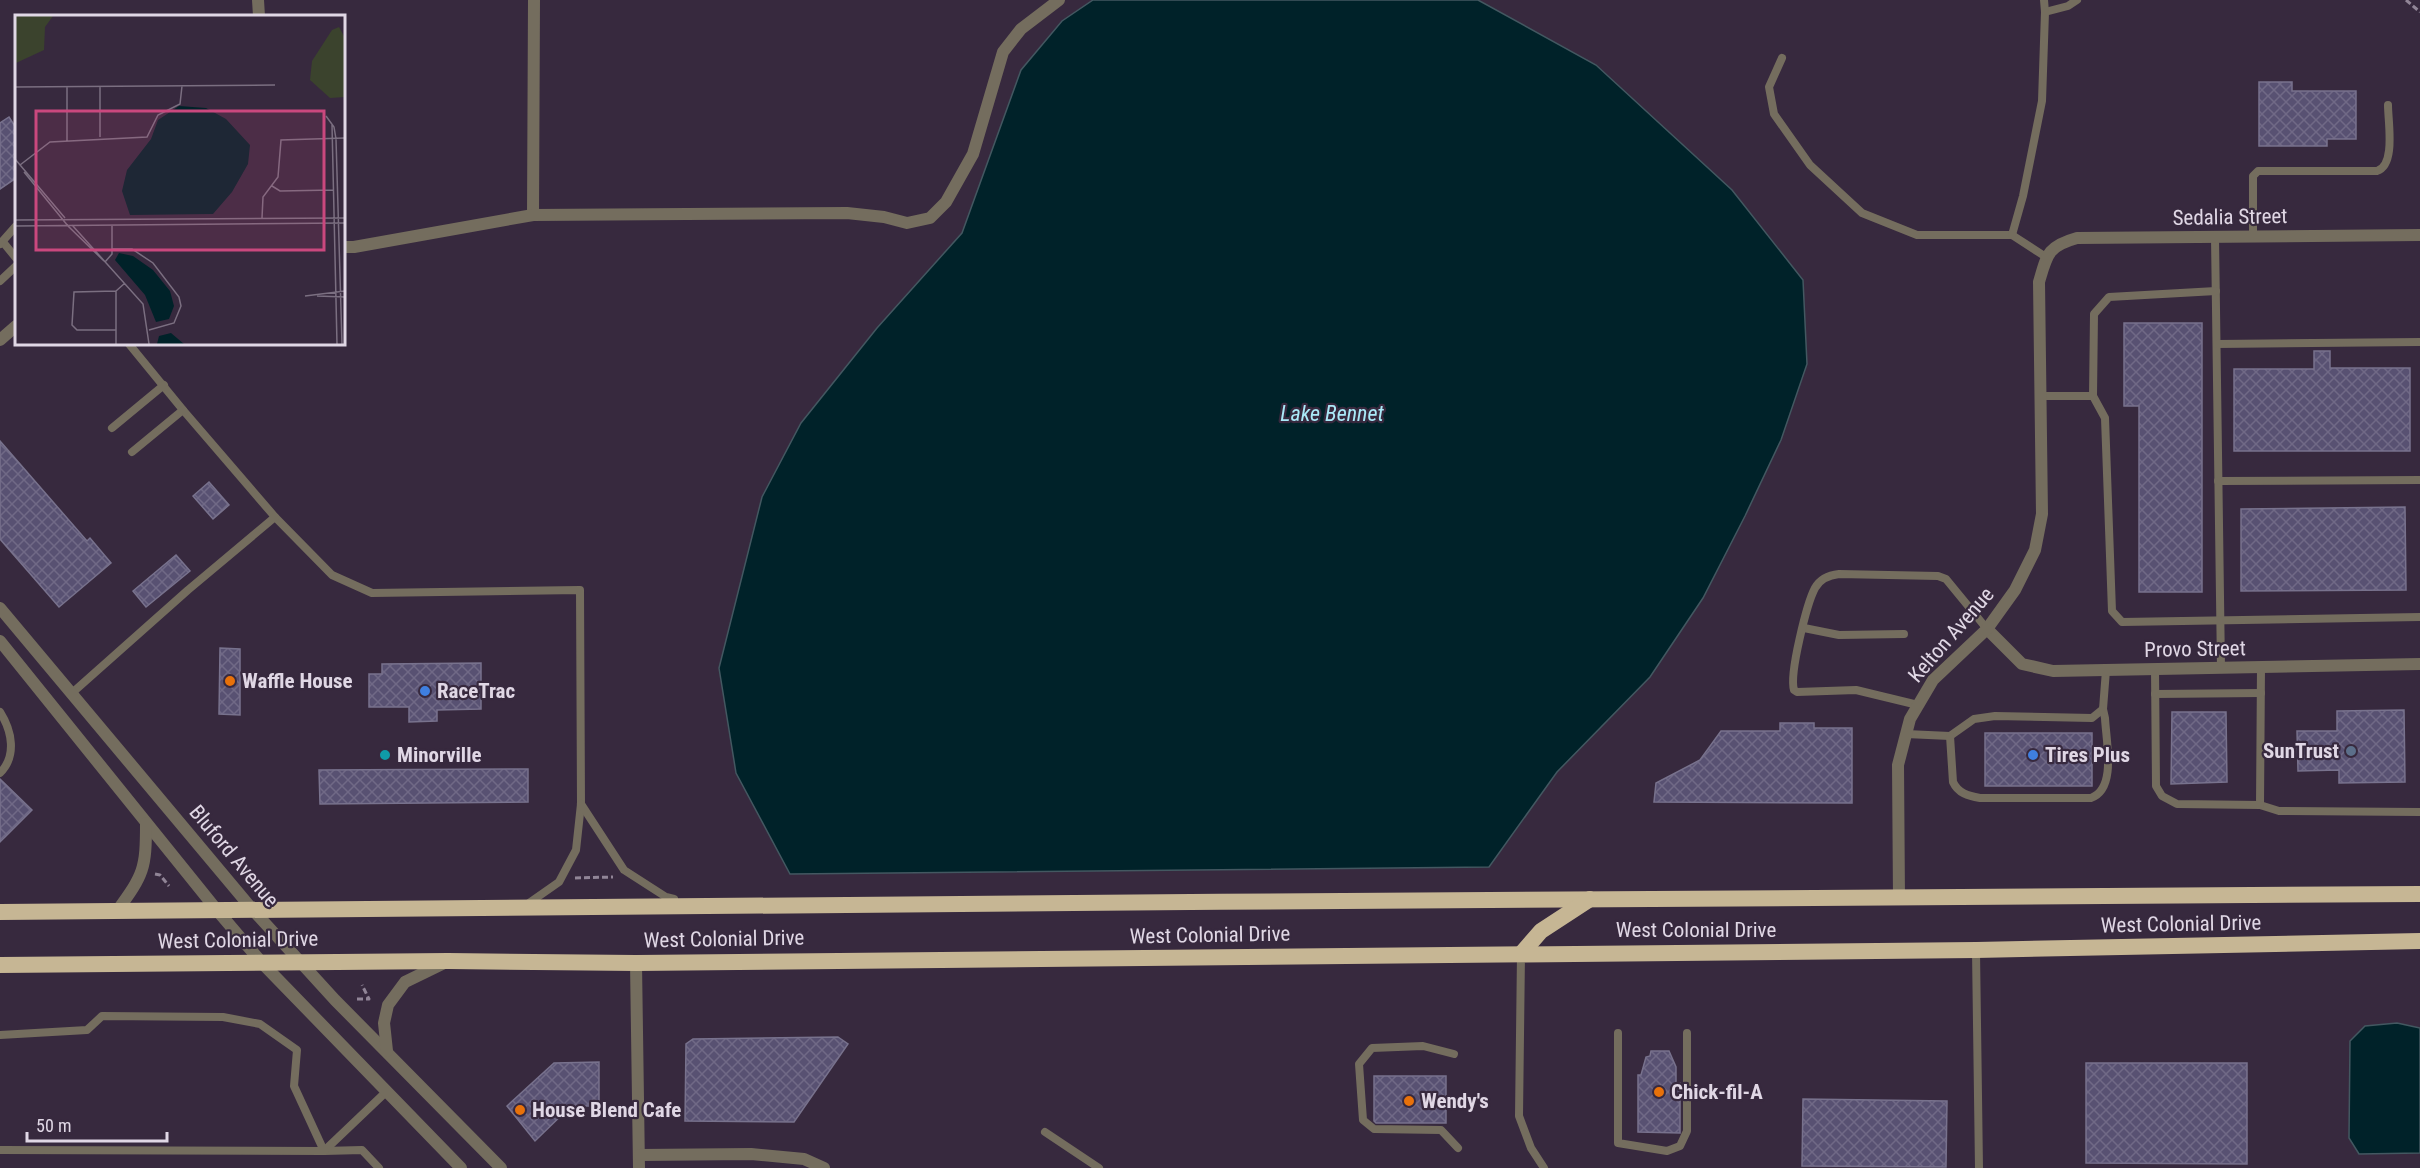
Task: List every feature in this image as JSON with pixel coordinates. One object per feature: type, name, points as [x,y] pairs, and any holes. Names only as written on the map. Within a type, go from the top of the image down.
[{"type":"highway","name":"West Colonial Drive","points":[[0,912],[698,904],[1899,899],[2420,894]]},
{"type":"highway","points":[[1521,954],[1541,932],[1591,899]]},
{"type":"highway","name":"West Colonial Drive","points":[[0,965],[448,961],[636,963],[1976,950],[2420,941]]},
{"type":"street","points":[[258,0],[259,15]]},
{"type":"street","points":[[534,0],[534,215]]},
{"type":"street","points":[[345,247],[534,215],[847,213],[884,217],[908,223],[930,218],[946,202],[972,154],[1003,52],[1021,29],[1059,0]]},
{"type":"street","name":"Sedalia Street","points":[[2046,257],[2059,243],[2077,238],[2420,235]]},
{"type":"street","name":"Kelton Avenue","points":[[1899,899],[1898,765],[1910,719],[1933,680],[1987,629],[2015,590],[2035,550],[2042,514],[2039,282],[2046,257]]},
{"type":"street","points":[[0,340],[15,327]]},
{"type":"street","name":"Bluford Avenue","points":[[0,608],[252,909],[300,962],[501,1168]]},
{"type":"street","name":"Provo Street","points":[[1987,629],[2022,664],[2053,671],[2420,664]]},
{"type":"street","points":[[0,641],[262,963],[460,1168]]},
{"type":"street","points":[[117,911],[139,880],[146,857],[146,823]]},
{"type":"street","points":[[387,1051],[384,1023],[388,1005],[405,982],[448,961]]},
{"type":"street","points":[[636,963],[639,1162],[751,1154],[804,1159],[824,1168]]},
{"type":"lane","points":[[2012,235],[2042,101],[2044,0]]},
{"type":"lane","points":[[2045,12],[2068,6],[2077,0]]},
{"type":"lane","points":[[1782,58],[1769,87],[1774,114],[1810,165],[1862,213],[1917,236],[2012,235],[2046,257]]},
{"type":"lane","points":[[2253,236],[2253,176],[2259,171],[2383,170],[2389,155],[2388,105]]},
{"type":"lane","points":[[15,227],[2,243],[15,257]]},
{"type":"lane","points":[[2215,237],[2221,668]]},
{"type":"lane","points":[[0,280],[15,267]]},
{"type":"lane","points":[[2216,291],[2109,297],[2094,314],[2093,396],[2105,418],[2112,611],[2122,622],[2420,617]]},
{"type":"lane","points":[[2217,344],[2420,342]]},
{"type":"lane","points":[[130,345],[275,517],[332,575],[372,593],[580,590],[581,804],[576,850],[559,882],[526,906]]},
{"type":"lane","points":[[112,428],[164,385]]},
{"type":"lane","points":[[2041,396],[2093,396]]},
{"type":"lane","points":[[132,452],[183,410]]},
{"type":"lane","points":[[2218,482],[2420,480]]},
{"type":"lane","points":[[72,693],[188,590],[275,517]]},
{"type":"lane","points":[[1918,705],[1857,690],[1797,692],[1794,690],[1796,650],[1816,586],[1830,575],[1925,574],[1946,579],[1987,629]]},
{"type":"lane","points":[[1804,628],[1839,635],[1904,634]]},
{"type":"lane","points":[[2260,805],[2261,667]]},
{"type":"lane","points":[[2155,669],[2156,786],[2162,796],[2177,804],[2260,805],[2279,811],[2420,812]]},
{"type":"lane","points":[[1950,736],[1953,782],[1956,788],[1968,796],[1980,798],[2091,798],[2097,796],[2107,782],[2106,729],[2103,709],[2106,670]]},
{"type":"lane","points":[[2155,694],[2261,693]]},
{"type":"lane","points":[[1906,734],[1950,736],[1974,719],[1995,716],[2092,718],[2103,709]]},
{"type":"lane","points":[[0,712],[13,745],[6,767],[0,773]]},
{"type":"lane","points":[[581,804],[624,870],[666,897],[698,904]]},
{"type":"lane","points":[[1976,950],[1979,1168]]},
{"type":"lane","points":[[1521,954],[1519,1116],[1531,1148],[1544,1168]]},
{"type":"lane","points":[[0,1035],[87,1030],[102,1016],[223,1017],[260,1024],[297,1050],[294,1086],[324,1151]]},
{"type":"lane","points":[[1618,1033],[1618,1143],[1666,1151],[1680,1146],[1687,1131],[1687,1033]]},
{"type":"lane","points":[[1454,1054],[1423,1046],[1372,1048],[1359,1064],[1363,1120],[1374,1129],[1441,1130],[1458,1148]]},
{"type":"lane","points":[[324,1151],[387,1091]]},
{"type":"lane","points":[[1045,1132],[1094,1167]]},
{"type":"lane","points":[[0,1150],[362,1150],[380,1168]]},
{"type":"path","points":[[2406,0],[2420,12]]},
{"type":"path","points":[[152,873],[169,875]]},
{"type":"path","points":[[160,875],[169,886]]},
{"type":"path","points":[[575,878],[618,877]]},
{"type":"path","points":[[357,999],[369,999],[362,985]]},
{"type":"water","name":"Lake Bennet","points":[[1093,0],[1478,0],[1596,65],[1732,190],[1803,280],[1807,364],[1781,440],[1703,598],[1650,677],[1557,772],[1489,867],[790,874],[736,773],[719,668],[762,497],[801,423],[877,328],[962,233],[1021,70],[1062,21]]},
{"type":"water","points":[[2397,1023],[2420,1028],[2420,1153],[2359,1154],[2349,1138],[2350,1041],[2365,1026]]},
{"type":"building","points":[[2259,82],[2292,82],[2292,91],[2356,91],[2356,139],[2327,139],[2327,146],[2259,146]]},
{"type":"building","points":[[9,117],[15,126],[15,179],[0,189],[0,123]]},
{"type":"building","points":[[2124,323],[2202,323],[2202,592],[2139,592],[2139,406],[2124,406]]},
{"type":"building","points":[[2314,351],[2330,351],[2330,368],[2410,368],[2410,451],[2234,451],[2234,369],[2314,369]]},
{"type":"building","points":[[0,441],[87,541],[90,538],[111,563],[59,607],[0,539]]},
{"type":"building","points":[[209,482],[229,505],[213,519],[193,496]]},
{"type":"building","points":[[2405,507],[2406,590],[2241,591],[2241,509]]},
{"type":"building","points":[[176,555],[190,571],[146,607],[133,591]]},
{"type":"building","name":"Waffle House","points":[[220,648],[240,649],[240,715],[219,714]]},
{"type":"building","name":"RaceTrac","points":[[481,663],[481,709],[437,710],[437,721],[409,722],[409,707],[369,707],[369,674],[382,674],[382,664]]},
{"type":"building","name":"SunTrust","points":[[2404,710],[2405,782],[2339,783],[2339,770],[2298,771],[2297,731],[2337,731],[2337,711]]},
{"type":"building","points":[[2172,712],[2226,712],[2227,782],[2171,784]]},
{"type":"building","points":[[1780,723],[1814,723],[1814,728],[1852,728],[1852,803],[1654,802],[1656,783],[1700,760],[1721,731],[1780,731]]},
{"type":"building","points":[[1985,733],[2092,733],[2092,786],[1985,786]]},
{"type":"building","points":[[528,769],[528,802],[320,804],[319,770]]},
{"type":"building","points":[[0,779],[32,810],[0,842]]},
{"type":"building","points":[[838,1037],[848,1044],[794,1122],[685,1121],[686,1044],[693,1039]]},
{"type":"building","points":[[1651,1051],[1669,1051],[1676,1067],[1676,1083],[1680,1083],[1680,1133],[1638,1132],[1638,1075],[1641,1075],[1646,1057],[1650,1056]]},
{"type":"building","points":[[599,1062],[599,1106],[571,1106],[535,1141],[507,1106],[554,1063]]},
{"type":"building","points":[[2086,1063],[2247,1063],[2247,1164],[2086,1163]]},
{"type":"building","points":[[1374,1076],[1446,1076],[1446,1123],[1376,1123],[1374,1121]]},
{"type":"building","points":[[1803,1099],[1947,1101],[1946,1167],[1802,1166]]},
{"type":"place","name":"Waffle House","points":[[230,681]]},
{"type":"place","name":"RaceTrac","points":[[425,691]]},
{"type":"place","name":"SunTrust","points":[[2351,751]]},
{"type":"place","name":"Minorville","points":[[385,755]]},
{"type":"place","name":"Tires Plus","points":[[2033,755]]},
{"type":"place","name":"Chick-fil-A","points":[[1659,1092]]},
{"type":"place","name":"Wendy's","points":[[1409,1101]]},
{"type":"place","name":"House Blend Cafe","points":[[520,1110]]}]
